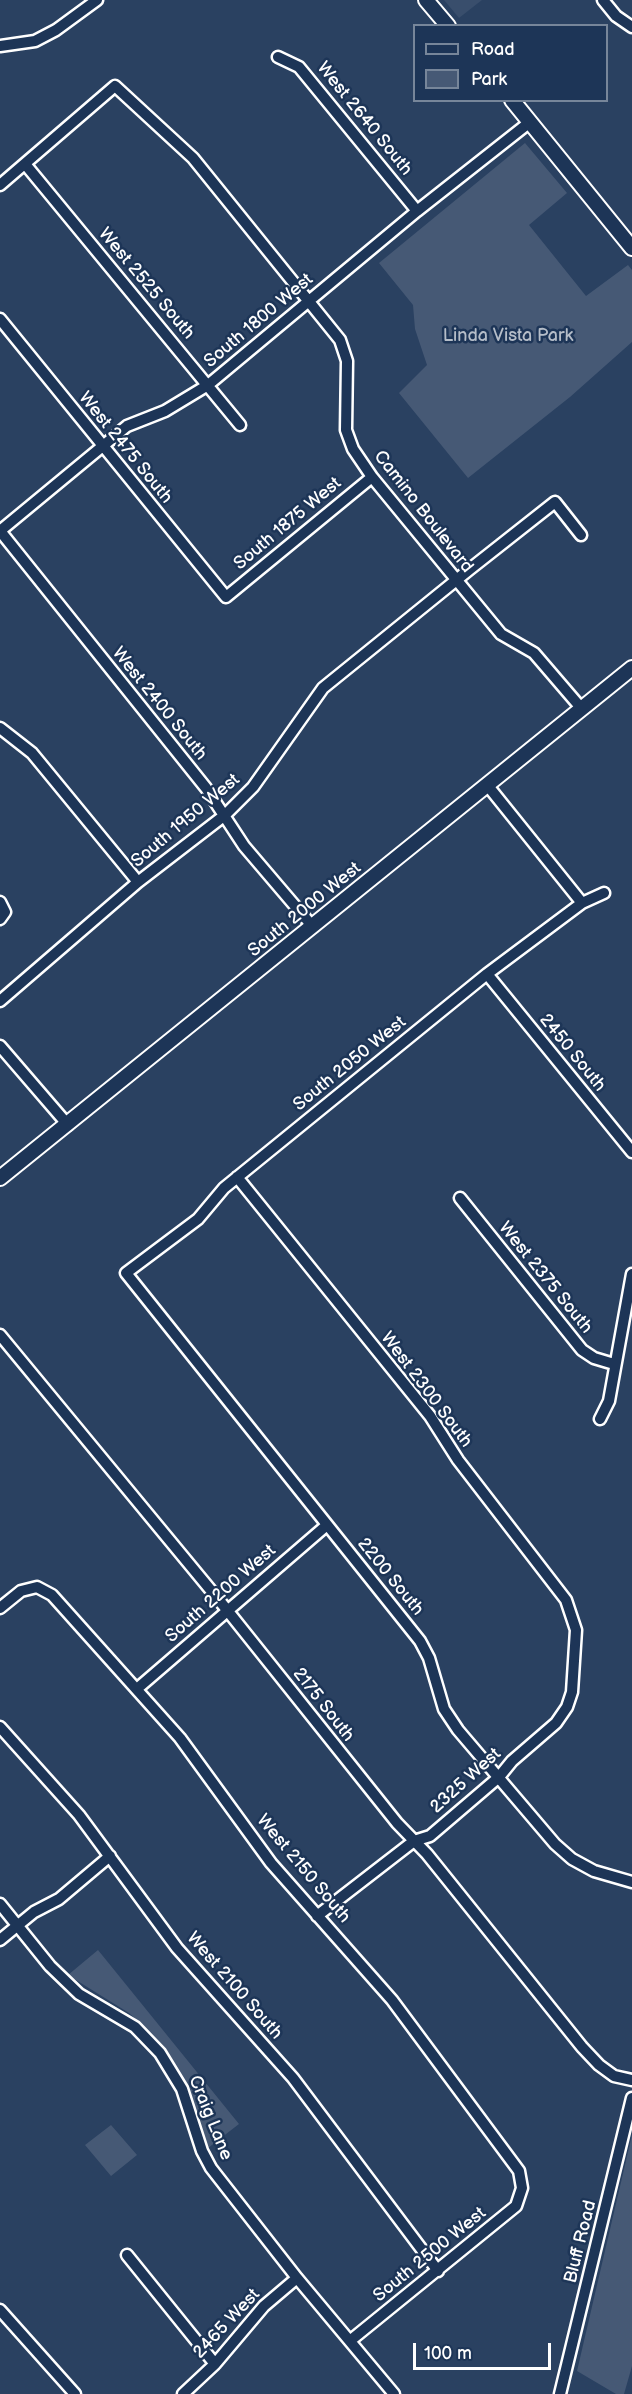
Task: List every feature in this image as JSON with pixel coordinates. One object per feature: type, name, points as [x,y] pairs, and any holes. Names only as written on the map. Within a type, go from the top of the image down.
[{"type":"main road","points":[[426,0],[446,24]]},
{"type":"main road","points":[[514,102],[632,248]]},
{"type":"main road","name":"South 2000 West","points":[[0,1178],[632,668]]},
{"type":"street","points":[[0,46],[35,41],[56,30],[97,0]]},
{"type":"street","points":[[603,0],[616,16],[632,27]]},
{"type":"street","name":"West 2640 South","points":[[278,57],[299,67],[417,211]]},
{"type":"street","name":"Camino Boulevard","points":[[25,164],[115,86],[135,108],[193,158],[340,340],[347,361],[346,430],[353,449],[372,477],[501,634],[534,653],[582,709]]},
{"type":"street","name":"South 1800 West","points":[[0,531],[127,426],[165,411],[208,386],[417,211],[530,122]]},
{"type":"street","points":[[0,185],[25,164]]},
{"type":"street","name":"West 2525 South","points":[[25,164],[240,425]]},
{"type":"street","name":"West 2475 South","points":[[0,319],[226,597]]},
{"type":"street","name":"South 1875 West","points":[[226,597],[372,477]]},
{"type":"street","name":"South 1950 West","points":[[0,1001],[138,882],[225,815],[253,787],[323,688],[456,581],[555,502],[581,535]]},
{"type":"street","name":"West 2400 South","points":[[0,531],[225,815],[244,846],[313,927]]},
{"type":"street","points":[[0,728],[32,753],[138,882]]},
{"type":"street","points":[[488,786],[582,903]]},
{"type":"street","name":"South 2050 West","points":[[126,1273],[198,1219],[224,1188],[487,974],[582,903],[604,893]]},
{"type":"street","points":[[0,903],[5,912],[0,919]]},
{"type":"street","name":"2450 South","points":[[487,974],[632,1152]]},
{"type":"street","points":[[0,1046],[68,1125]]},
{"type":"street","name":"West 2300 South","points":[[237,1177],[430,1416],[458,1460],[566,1600],[576,1630]]},
{"type":"street","name":"West 2375 South","points":[[460,1198],[582,1350],[594,1358],[614,1364]]},
{"type":"street","name":"2200 South","points":[[126,1273],[420,1641],[429,1658],[444,1709],[458,1730],[555,1844],[572,1858],[594,1870],[632,1882]]},
{"type":"street","points":[[600,1419],[609,1401],[632,1274]]},
{"type":"street","name":"2175 South","points":[[0,1335],[227,1610],[397,1824],[414,1841],[582,2047],[599,2065],[614,2076],[632,2080]]},
{"type":"street","name":"South 2200 West","points":[[138,1688],[327,1525]]},
{"type":"street","name":"West 2150 South","points":[[0,1608],[21,1591],[37,1587],[52,1595],[138,1688],[180,1738],[271,1863],[392,2000],[519,2171],[522,2188]]},
{"type":"street","name":"2325 West","points":[[317,1916],[414,1841],[430,1836],[499,1777],[512,1761],[556,1723],[567,1707],[572,1692],[576,1630]]},
{"type":"street","name":"West 2100 South","points":[[0,1727],[79,1815],[177,1948],[293,2078],[438,2271]]},
{"type":"street","points":[[0,1940],[33,1912],[58,1899],[110,1856]]},
{"type":"street","name":"Craig Lane","points":[[0,1904],[50,1966],[79,1994],[135,2027],[160,2053],[182,2089],[202,2151],[211,2168],[297,2278],[351,2340],[393,2394]]},
{"type":"street","name":"Bluff Road","points":[[560,2394],[632,2098]]},
{"type":"street","name":"South 2500 West","points":[[351,2340],[516,2206],[522,2188]]},
{"type":"street","points":[[128,2255],[215,2364]]},
{"type":"street","name":"2465 West","points":[[183,2394],[215,2364],[264,2306],[297,2278]]},
{"type":"street","points":[[0,2310],[75,2394]]},
{"type":"shaded area","points":[[444,0],[482,0],[459,18]]},
{"type":"green space","name":"Linda Vista Park","points":[[525,143],[567,193],[529,225],[586,296],[628,265],[632,270],[632,342],[570,397],[468,478],[399,393],[427,365],[415,329],[413,305],[379,263]]},
{"type":"green space","points":[[98,1950],[239,2124],[208,2148],[190,2092],[169,2055],[155,2037],[129,2013],[68,1975]]},
{"type":"green space","points":[[111,2125],[137,2155],[111,2176],[85,2145]]},
{"type":"green space","points":[[632,2135],[632,2366],[624,2394],[616,2394],[577,2371]]}]
